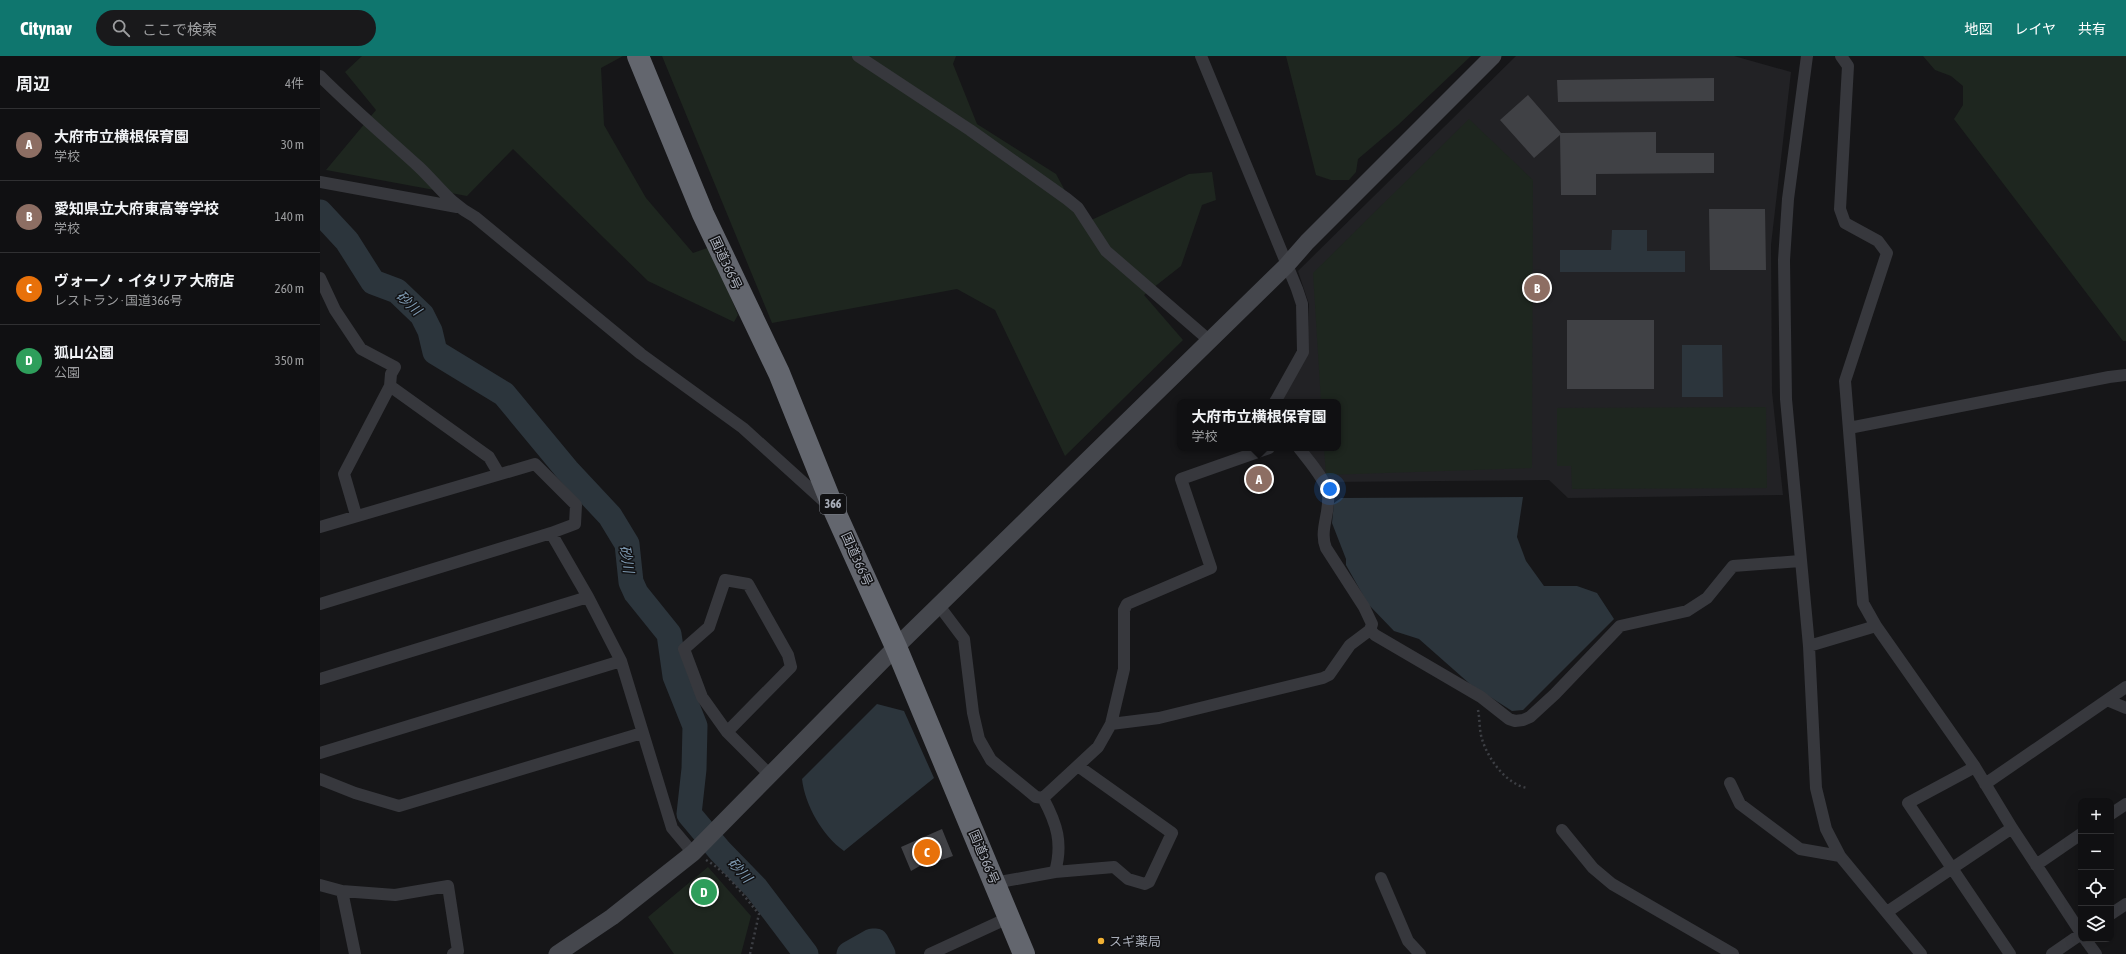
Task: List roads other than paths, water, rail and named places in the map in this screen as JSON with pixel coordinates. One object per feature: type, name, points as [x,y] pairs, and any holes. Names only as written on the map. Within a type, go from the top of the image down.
[{"type":"highway","name":"国道366号","points":[[638,56],[703,214],[779,373],[836,512],[896,647],[1024,954]]},
{"type":"street","points":[[858,56],[970,130],[1067,199],[1078,208],[1106,251],[1210,341]]},
{"type":"street","points":[[1201,56],[1302,304],[1303,352],[1277,399]]},
{"type":"street","points":[[557,954],[612,917],[696,850],[896,647],[940,606],[1286,266],[1307,242],[1493,56]]},
{"type":"street","points":[[1807,56],[1788,199],[1784,260],[1786,399],[1809,646],[1816,788],[1826,829],[1840,856],[1921,954]]},
{"type":"street","points":[[1841,56],[1848,66],[1840,209],[1845,223],[1878,241],[1887,252],[1845,381],[1863,604],[1876,626],[1975,767],[2012,828],[2078,929]]},
{"type":"street","points":[[320,76],[352,109],[420,168],[458,208]]},
{"type":"street","points":[[320,182],[458,208],[475,217],[641,354],[743,428],[836,512]]},
{"type":"street","points":[[320,278],[335,310],[362,349],[395,367],[391,374],[390,386],[344,474],[356,515]]},
{"type":"street","points":[[1849,428],[2126,375]]},
{"type":"street","points":[[390,386],[489,457],[499,474]]},
{"type":"street","points":[[1043,798],[1098,748],[1111,724],[1124,669],[1124,610],[1127,604],[1211,568],[1181,479],[1260,451]]},
{"type":"street","points":[[1111,724],[1159,718],[1324,678],[1329,675],[1350,646],[1370,630],[1372,624],[1364,607],[1326,548],[1323,538],[1328,495],[1326,486],[1301,451]]},
{"type":"street","points":[[320,526],[535,464],[576,506],[575,524],[551,534],[320,604]]},
{"type":"street","points":[[551,534],[588,597],[621,661],[672,828],[696,850]]},
{"type":"street","points":[[1370,630],[1375,635],[1482,697],[1509,720],[1515,721],[1530,717],[1555,694],[1620,626],[1688,611],[1708,598],[1733,566],[1800,560]]},
{"type":"street","points":[[727,732],[791,667],[788,655],[748,584],[725,580],[709,627],[684,649],[702,697],[727,732],[770,775]]},
{"type":"street","points":[[320,679],[588,597]]},
{"type":"street","points":[[940,606],[964,639],[973,713],[979,739],[991,760],[1036,797],[1043,798]]},
{"type":"street","points":[[1809,646],[1876,626]]},
{"type":"street","points":[[320,754],[621,661]]},
{"type":"street","points":[[1985,784],[2126,687]]},
{"type":"street","points":[[2107,700],[2126,708]]},
{"type":"street","points":[[320,779],[399,806],[642,733]]},
{"type":"street","points":[[994,883],[1054,872],[1114,867],[1128,879],[1145,884],[1149,882],[1172,833],[1078,766]]},
{"type":"street","points":[[1975,767],[1908,803],[2010,954]]},
{"type":"street","points":[[1730,783],[1740,804],[1800,848],[1840,856]]},
{"type":"street","points":[[1043,798],[1052,814],[1060,842],[1054,872]]},
{"type":"street","points":[[2114,812],[2126,804]]},
{"type":"street","points":[[1887,912],[2012,828]]},
{"type":"street","points":[[1562,830],[1593,868],[1612,884],[1733,954]]},
{"type":"street","points":[[2036,865],[2078,836]]},
{"type":"street","points":[[1381,878],[1408,941],[1420,954]]},
{"type":"street","points":[[320,885],[342,891],[395,895],[448,886],[458,950],[453,954]]},
{"type":"street","points":[[342,891],[355,954]]},
{"type":"street","points":[[2114,912],[2126,904]]},
{"type":"street","points":[[930,954],[1008,918]]},
{"type":"street","points":[[2052,954],[2078,936]]},
{"type":"street","points":[[2087,942],[2096,954]]},
{"type":"waterway","name":"砂川","points":[[320,212],[347,241],[373,282],[397,291],[422,315],[430,331],[435,352],[504,394],[567,470],[610,516],[627,544],[631,582],[636,593],[669,634],[675,676],[695,726],[694,769],[689,814],[720,851],[756,888],[806,954]]},
{"type":"waterway","name":"砂川","points":[[849,954],[872,941],[876,941],[883,954]]},
{"type":"place","name":"愛知県立大府東高等学校","points":[[1537,288]]},
{"type":"place","name":"大府市立横根保育園","points":[[1259,479]]},
{"type":"place","name":"ヴォーノ・イタリア 大府店","points":[[927,852]]},
{"type":"place","name":"狐山公園","points":[[704,892]]},
{"type":"place","name":"スギ薬局","points":[[1101,941]]}]
